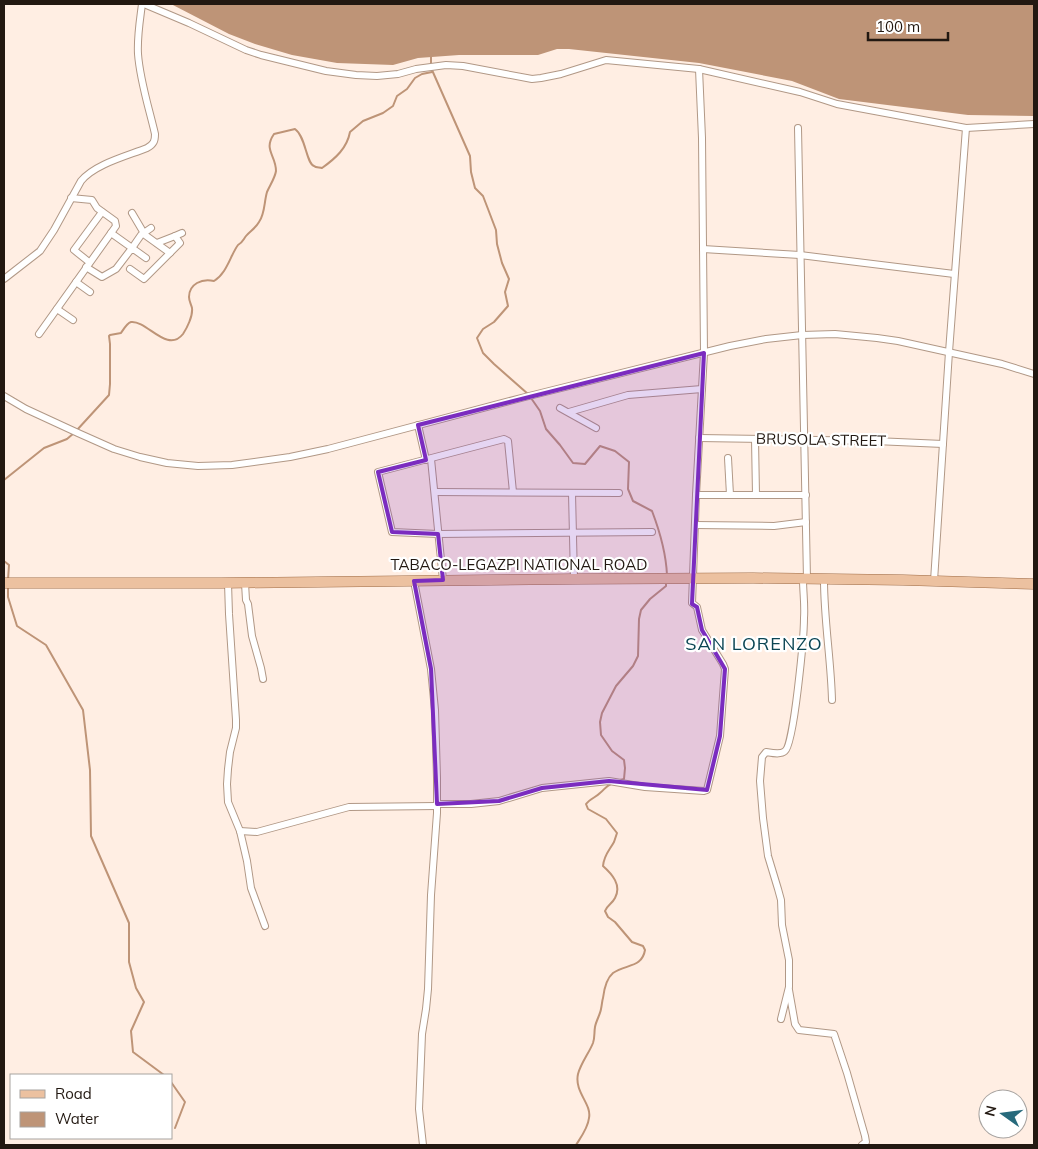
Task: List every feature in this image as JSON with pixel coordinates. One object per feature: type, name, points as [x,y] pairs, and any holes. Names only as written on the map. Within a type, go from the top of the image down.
[{"type":"main road","name":"TABACO-LEGAZPI NATIONAL ROAD","points":[[4,583],[245,583],[753,578],[1034,584]]},
{"type":"street","points":[[4,279],[40,251],[86,174],[147,148],[155,140],[138,54],[143,4],[261,56],[356,76],[398,74],[416,69],[446,65],[472,67],[532,79],[561,74],[606,60],[699,69],[800,92],[836,104],[966,128],[1034,124]]},
{"type":"street","points":[[240,831],[257,832],[349,807],[471,804],[499,801],[542,788],[609,781],[645,787],[704,792],[706,790],[720,736],[725,669],[702,630],[697,607],[692,603],[704,352],[702,138],[699,69]]},
{"type":"street","points":[[798,128],[806,495],[803,636],[792,733],[787,750],[777,753],[766,752],[762,757],[760,780],[768,856],[778,889],[782,925],[789,960],[789,987],[795,1024],[799,1030],[834,1034],[865,1136],[866,1142],[862,1145]]},
{"type":"street","points":[[934,581],[954,274],[966,128]]},
{"type":"street","points":[[39,334],[116,226],[116,221],[97,208],[92,200],[71,198]]},
{"type":"street","points":[[102,212],[74,250],[102,277],[116,269],[141,235],[148,230]]},
{"type":"street","points":[[132,213],[148,230]]},
{"type":"street","points":[[148,230],[145,235],[170,253]]},
{"type":"street","points":[[111,233],[146,258]]},
{"type":"street","points":[[157,244],[182,233]]},
{"type":"street","points":[[144,279],[170,253],[183,246],[175,236]]},
{"type":"street","points":[[703,249],[800,255],[954,274]]},
{"type":"street","points":[[130,269],[150,283]]},
{"type":"street","points":[[76,282],[90,292]]},
{"type":"street","points":[[57,309],[73,320]]},
{"type":"street","points":[[4,396],[71,430],[114,449],[167,463],[224,466],[328,450],[536,394],[704,352],[766,339],[835,334],[877,338],[1002,364],[1034,374]]},
{"type":"street","points":[[569,412],[628,395],[702,389]]},
{"type":"street","points":[[560,408],[596,428]]},
{"type":"street","points":[[418,425],[429,460],[435,492],[443,580]]},
{"type":"street","name":"BRUSOLA STREET","points":[[699,438],[943,444]]},
{"type":"street","points":[[513,492],[508,441],[504,439],[378,472],[392,532],[438,534],[652,532]]},
{"type":"street","points":[[755,439],[756,495]]},
{"type":"street","points":[[728,458],[730,495]]},
{"type":"street","points":[[435,492],[619,493]]},
{"type":"street","points":[[572,493],[574,579]]},
{"type":"street","points":[[696,494],[806,495]]},
{"type":"street","points":[[695,525],[774,526],[806,522]]},
{"type":"street","points":[[824,580],[825,620],[832,700]]},
{"type":"street","points":[[414,581],[432,677],[435,710],[437,805],[431,895],[428,989],[420,1060],[419,1109],[423,1145]]},
{"type":"street","points":[[228,583],[228,614],[236,720],[229,759],[228,802],[240,831],[251,888],[265,926]]},
{"type":"street","points":[[245,583],[252,636],[263,679]]},
{"type":"street","points":[[781,1019],[789,987]]},
{"type":"highlighted area","points":[[704,353],[692,604],[697,607],[702,630],[725,669],[720,736],[707,790],[609,781],[542,788],[499,801],[437,804],[431,669],[414,581],[443,580],[438,534],[392,532],[378,472],[426,460],[418,425]]},
{"type":"water","points":[[171,4],[1034,4],[1034,116],[968,115],[839,99],[792,81],[699,63],[569,49],[557,49],[538,55],[459,55],[418,58],[393,65],[337,63],[292,55],[255,44],[229,34]]},
{"type":"waterway","points":[[431,57],[431,65]]},
{"type":"waterway","points":[[432,70],[470,156],[475,188],[483,196],[496,230],[497,244],[502,263],[509,279],[505,292],[508,306],[494,322],[483,329],[477,338],[483,353],[528,394]]},
{"type":"waterway","points":[[77,430],[109,395],[109,336],[121,333],[131,322],[144,326],[164,338],[170,340],[177,339],[183,334],[191,318],[192,308],[189,297],[191,289],[201,281],[214,281],[218,278],[235,249],[261,219],[267,192],[276,171],[270,149],[274,134],[295,129],[299,133],[311,164],[322,168],[340,152],[349,138],[350,132],[363,121],[383,113],[393,106],[397,96],[407,89],[415,78],[432,72]]},
{"type":"waterway","points":[[531,398],[540,411],[546,429],[573,463],[585,464],[600,446],[615,451],[629,462],[628,489],[633,501],[652,511],[662,543],[667,575]]},
{"type":"waterway","points":[[4,480],[44,448],[67,439],[74,433]]},
{"type":"waterway","points":[[4,561],[9,565],[8,580]]},
{"type":"waterway","points":[[620,780],[624,779],[624,760],[612,751],[601,735],[600,722],[602,713],[616,686],[633,666],[638,656],[641,610],[650,599],[666,586],[666,582]]},
{"type":"waterway","points":[[8,587],[8,597],[17,626],[46,645],[83,710],[90,770],[91,836],[129,923],[129,962],[136,988],[144,1002],[131,1031],[133,1052],[163,1074]]},
{"type":"waterway","points":[[576,1145],[584,1132],[589,1118],[588,1108],[578,1086],[578,1074],[593,1043],[606,984],[613,973],[641,960],[645,950],[643,946],[632,942],[615,922],[608,917],[605,911],[617,893],[615,880],[603,866],[617,833],[606,819],[588,809],[586,804],[611,784]]},
{"type":"waterway","points":[[172,1083],[185,1102],[175,1128]]},
{"type":"district","name":"SAN LORENZO","points":[[754,644]]}]
